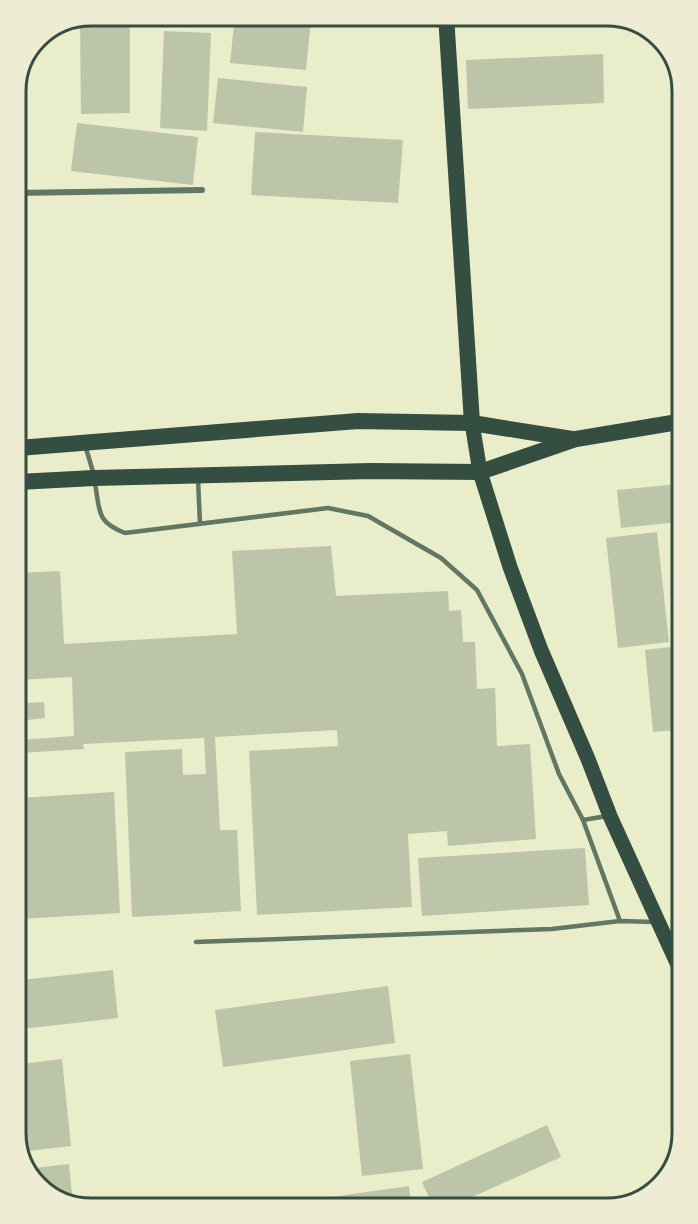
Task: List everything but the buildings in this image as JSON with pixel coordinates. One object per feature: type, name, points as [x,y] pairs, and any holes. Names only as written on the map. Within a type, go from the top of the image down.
[{"type":"highway","points":[[447,26],[472,423]]},
{"type":"highway","points":[[26,447],[358,421],[472,423],[576,439]]},
{"type":"highway","points":[[26,482],[370,471],[480,472],[576,439],[672,423]]},
{"type":"main road","points":[[472,423],[480,472],[510,567],[541,650],[610,816],[672,952]]},
{"type":"street","points":[[26,193],[202,190]]},
{"type":"lane","points":[[84,442],[101,515],[108,527],[125,533],[328,508],[368,516],[441,558],[477,590],[522,674],[559,774],[583,820],[620,921]]},
{"type":"lane","points":[[198,476],[200,524]]},
{"type":"lane","points":[[583,820],[610,816]]},
{"type":"lane","points":[[196,942],[552,929],[620,921],[657,922]]}]
